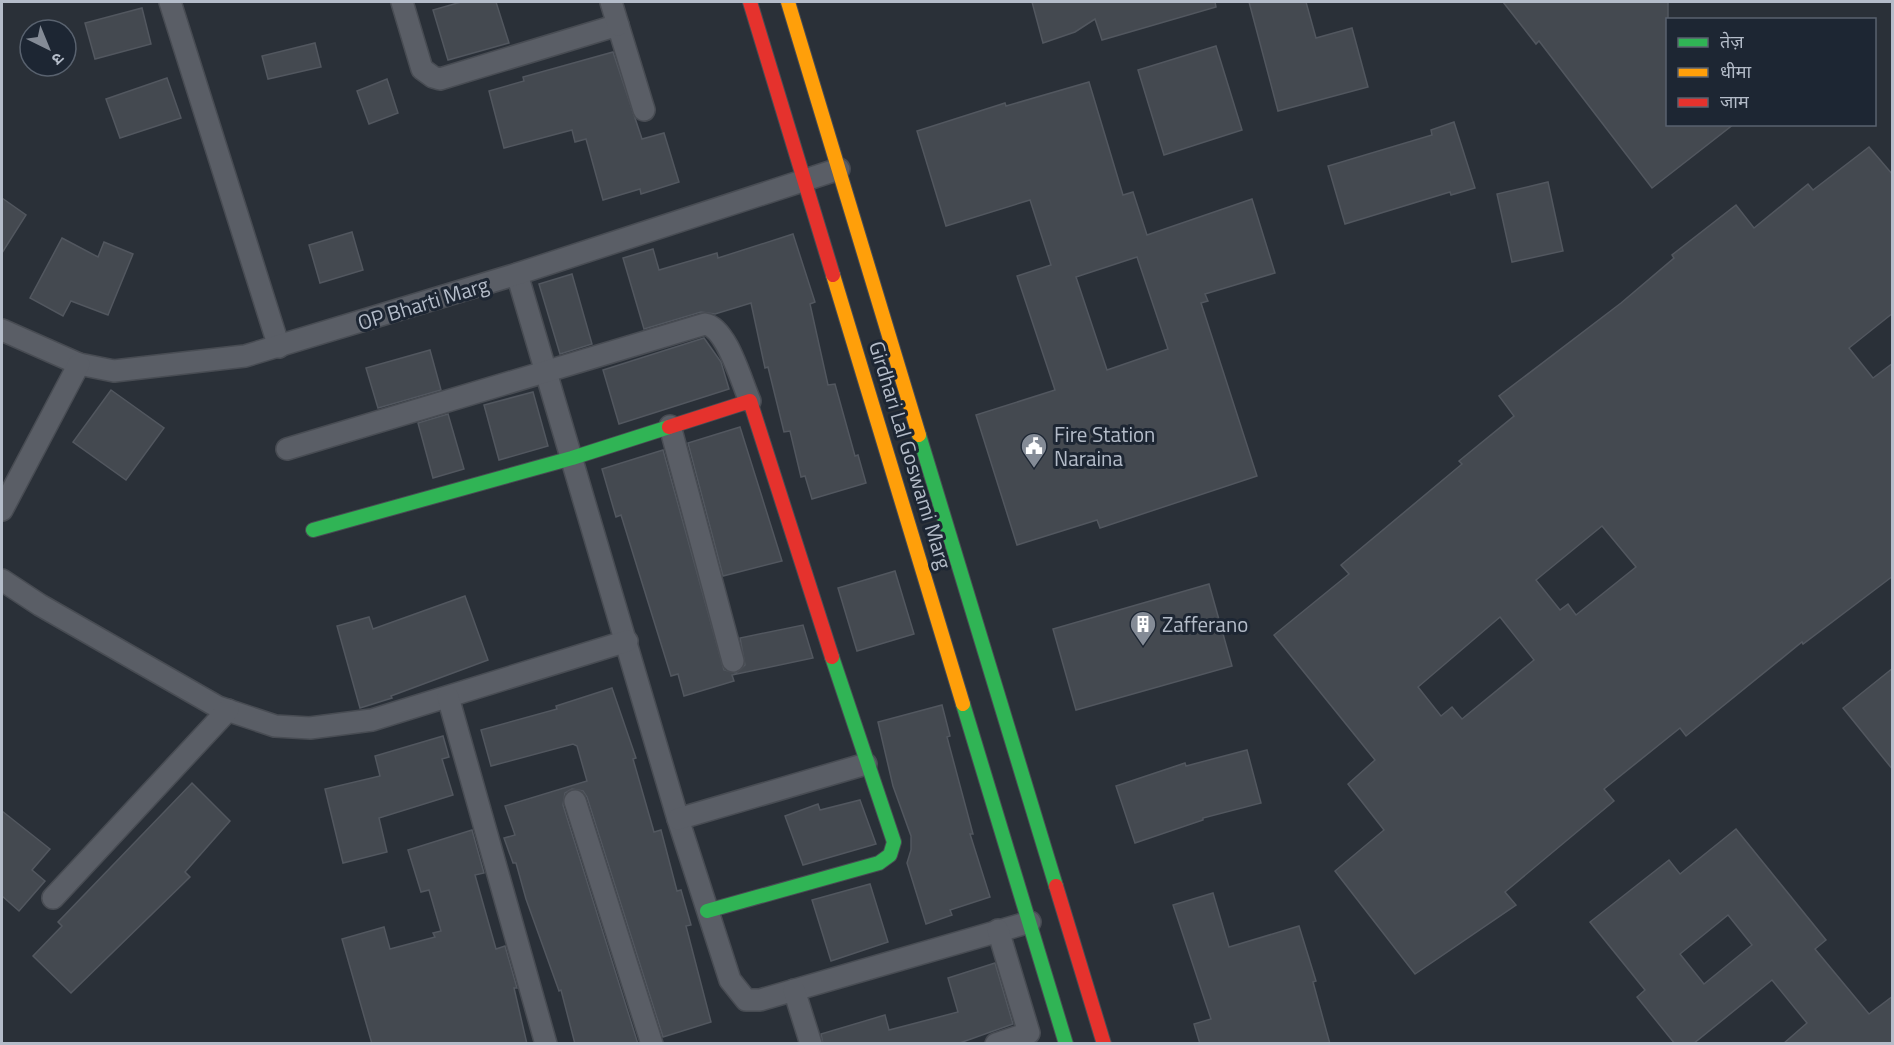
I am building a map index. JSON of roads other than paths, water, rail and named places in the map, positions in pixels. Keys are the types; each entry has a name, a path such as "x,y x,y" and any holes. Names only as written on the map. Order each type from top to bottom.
{"main road":[{"name":"Girdhari Lal Goswami Marg","path":"750,2 1066,1044"},
{"name":"Girdhari Lal Goswami Marg","path":"788,2 1104,1044"},
{"path":"313,530 572,458 750,401 866,764 894,842 894,850 889,857 879,863 707,911"}],"street":[{"path":"170,2 279,347"},
{"path":"402,2 422,69 440,79 618,25"},
{"path":"611,2 644,110"},
{"name":"OP Bharti Marg","path":"2,330 79,364 114,372 245,356 517,274 839,169"},
{"path":"517,274 678,819 730,980 738,993 746,1000 760,1000 1030,922"},
{"path":"287,449 705,324 712,325 723,338 750,401"},
{"path":"2,510 79,364"},
{"path":"670,426 733,661"},
{"path":"2,580 69,622 228,710 275,726 310,728 372,720 627,641"},
{"path":"448,697 546,1044"},
{"path":"53,898 228,710"},
{"path":"678,819 866,764"},
{"path":"575,801 652,1044"},
{"path":"996,1044 1031,1038 998,930"},
{"path":"794,990 811,1044"}],"place":[{"name":"Fire Station Naraina","path":"1034,469"},
{"name":"Zafferano","path":"1143,647"}]}
